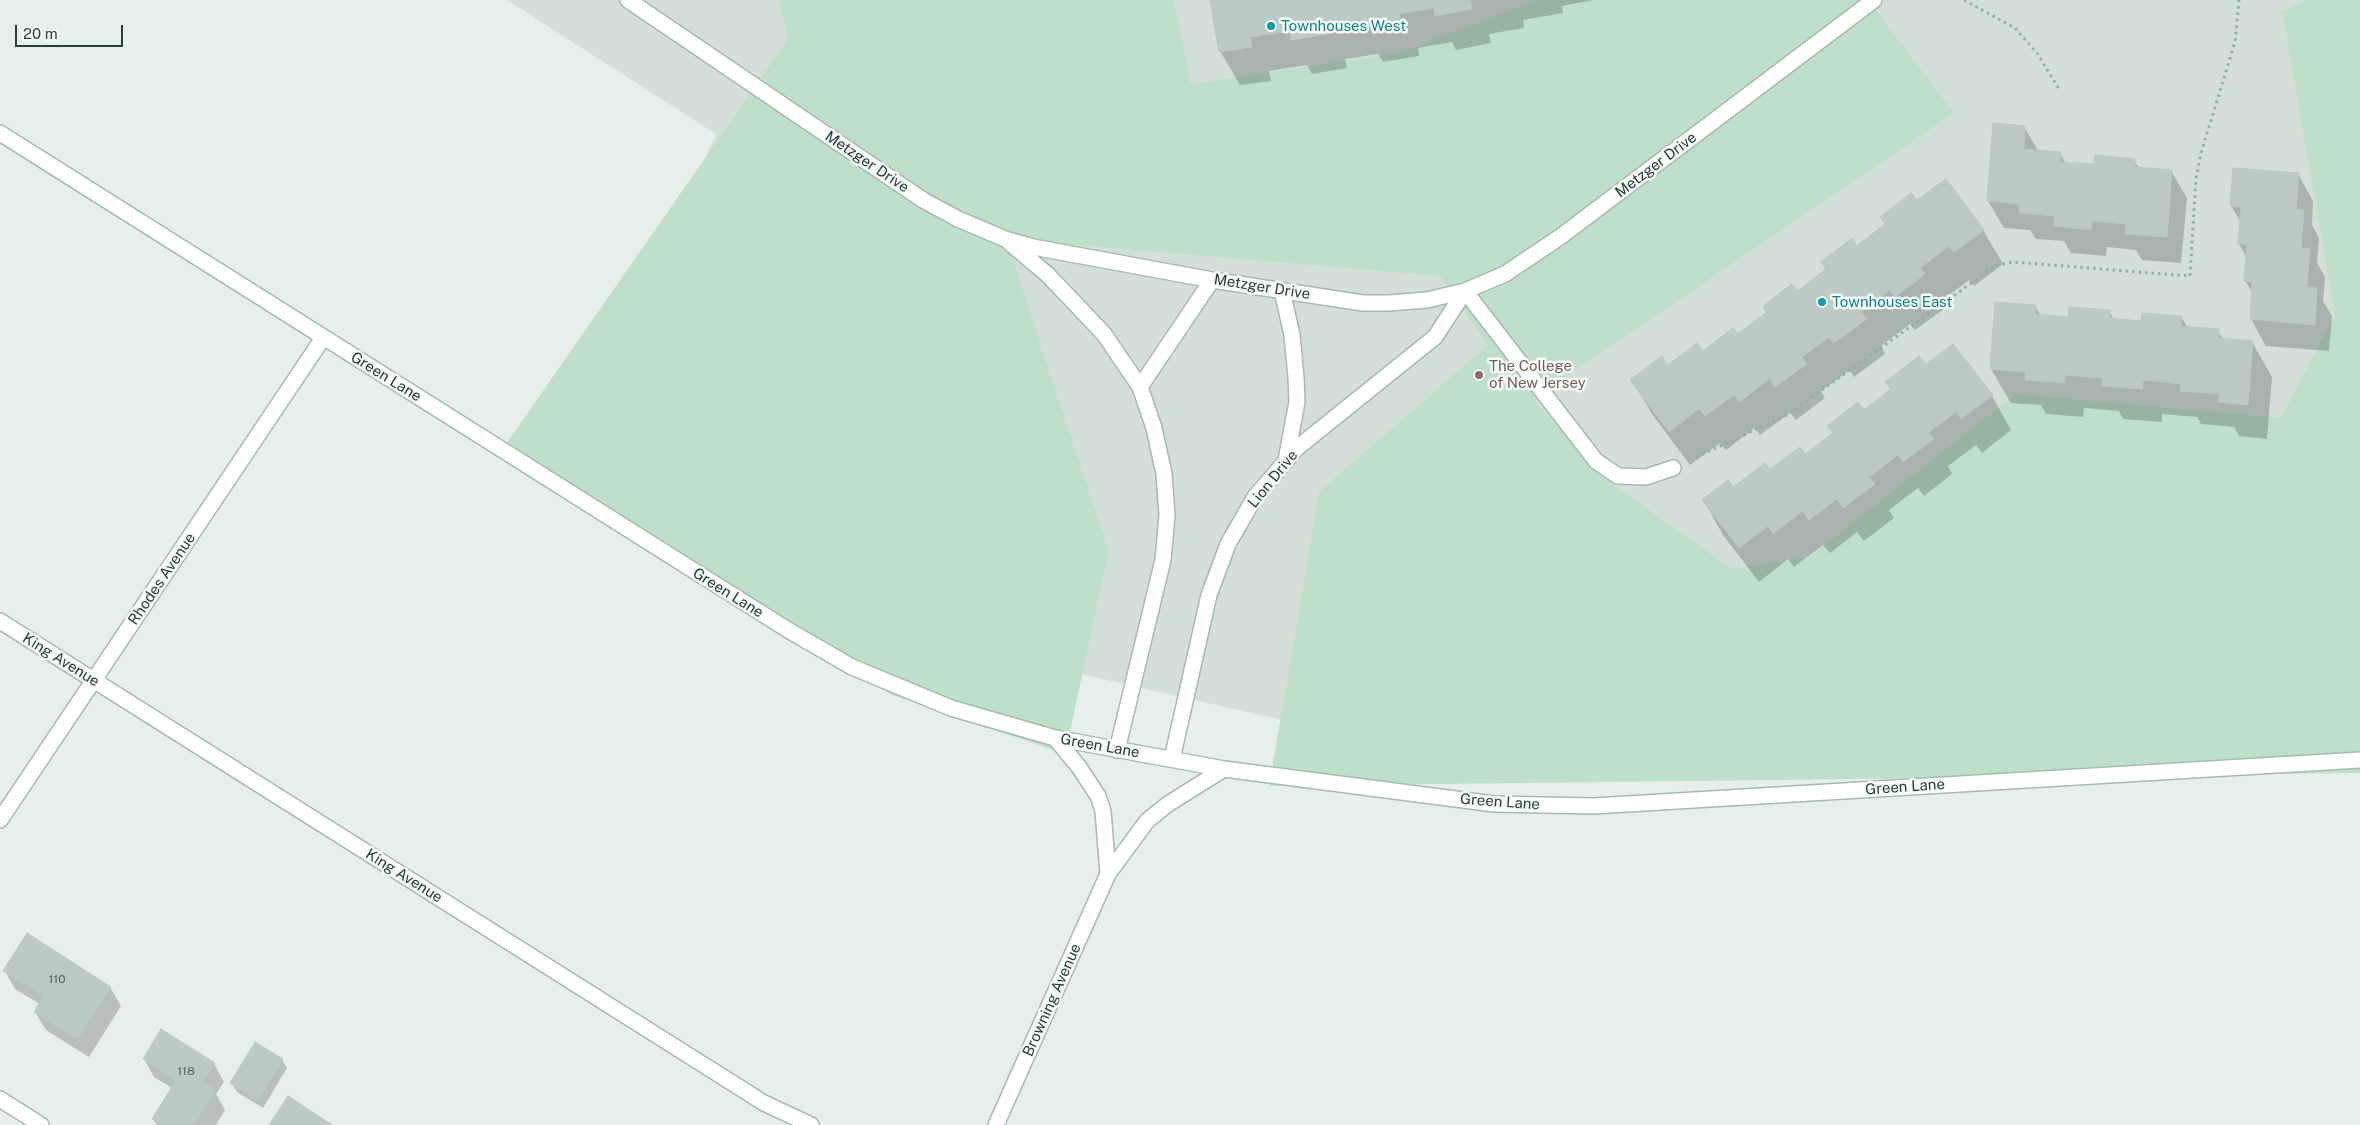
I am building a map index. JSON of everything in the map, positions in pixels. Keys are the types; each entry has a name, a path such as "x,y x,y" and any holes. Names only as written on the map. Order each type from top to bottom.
{"street":[{"name":"Metzger Drive","path":"628,0 923,200 958,220 1005,239 1033,247 1212,280 1362,303 1427,300 1465,291 1505,274 1560,238 1874,0"},
{"name":"Green Lane","path":"0,133 788,630 852,667 951,708 1055,738 1224,769 1494,804 1594,806 2360,760"},
{"path":"1005,239 1048,275 1104,334 1140,388 1154,428 1164,474 1167,515 1163,560 1117,750"},
{"path":"1140,388 1212,280"},
{"path":"1282,290 1292,335 1296,377 1296,402 1286,460"},
{"path":"1465,291 1596,461 1618,476 1646,477 1673,468"},
{"name":"Lion Drive","path":"1172,759 1209,595 1228,544 1254,497 1297,448 1435,337 1465,291"},
{"name":"Rhodes Avenue","path":"0,820 323,338"},
{"name":"King Avenue","path":"0,621 764,1103 811,1125"},
{"path":"1055,738 1079,767 1098,796 1103,811 1108,874"},
{"name":"Browning Avenue","path":"996,1125 1108,874 1148,821 1168,804 1224,769"},
{"path":"0,1099 41,1125"}],"path":[{"path":"1964,0 2015,28 2037,54 2058,89"},
{"path":"1673,468 1786,415 1995,266 2012,262 2190,276 2196,178 2201,153 2235,42 2239,0"}],"shaded area":[{"name":"The College of New Jersey","path":"507,0 2360,0 2360,320 2296,670 1365,739 989,653 584,431 716,134"}],"green space":[{"name":"The College of New Jersey","path":"779,0 1174,0 1191,84 1399,53 1537,0 1868,0 1954,113 1533,399 1608,481 1732,569 1810,557 2016,394 2281,418 2335,315 2282,12 2307,0 2360,0 2360,773 1269,786 1319,492 1488,345 1440,276 1006,239 1109,551 1065,754 892,695 497,457 788,39"}],"building":[{"name":"Townhouses West","path":"1210,0 1470,0 1472,9 1435,16 1434,8 1399,14 1401,22 1362,28 1361,19 1327,25 1328,34 1291,40 1290,31 1250,37 1252,47 1219,52"},
{"path":"1993,123 2025,126 2024,149 2061,152 2060,162 2094,164 2095,155 2135,159 2135,167 2172,170 2167,237 2125,234 2126,224 2092,221 2091,230 2054,226 2055,216 2019,213 2019,204 1987,201"},
{"path":"2233,168 2299,173 2296,209 2304,210 2301,248 2310,249 2307,287 2317,288 2315,325 2250,319 2252,282 2244,281 2247,244 2238,244 2241,207 2230,206"},
{"name":"Townhouses East","path":"1946,179 1984,230 1954,252 1949,246 1920,268 1925,274 1895,297 1890,290 1861,312 1867,319 1834,343 1829,337 1802,357 1807,364 1775,387 1769,379 1739,402 1734,395 1705,416 1699,409 1669,432 1630,380 1662,356 1668,365 1697,343 1703,351 1733,328 1738,334 1767,312 1763,306 1792,284 1798,291 1826,269 1821,262 1852,238 1857,246 1885,224 1880,217 1911,193 1917,200"},
{"name":"Townhouses East","path":"1995,302 2036,305 2035,314 2068,317 2069,307 2110,310 2109,318 2141,321 2142,313 2182,316 2181,326 2219,329 2218,338 2253,341 2248,405 2218,402 2219,394 2180,391 2181,384 2143,380 2143,389 2102,386 2103,378 2065,375 2064,383 2025,380 2026,372 1990,369"},
{"name":"Townhouses East","path":"1953,344 1993,395 1961,419 1956,412 1928,433 1934,439 1903,462 1898,455 1869,477 1875,484 1843,508 1837,499 1809,520 1803,511 1773,534 1768,526 1739,548 1702,500 1728,480 1733,487 1765,463 1770,469 1800,447 1805,454 1833,433 1827,426 1858,402 1864,410 1891,389 1885,382 1919,356 1926,364"},
{"path":"27,933 111,987 78,1039 34,1012 44,996 3,971"},
{"path":"161,1029 215,1063 202,1082 216,1090 194,1125 162,1125 152,1119 176,1080 143,1059"},
{"path":"255,1042 283,1059 258,1100 230,1083"},
{"path":"288,1096 332,1125 269,1125"}],"place":[{"name":"Townhouses West","path":"1271,26"},
{"name":"Townhouses East","path":"1822,302"},
{"name":"The College of New Jersey","path":"1479,375"}]}
